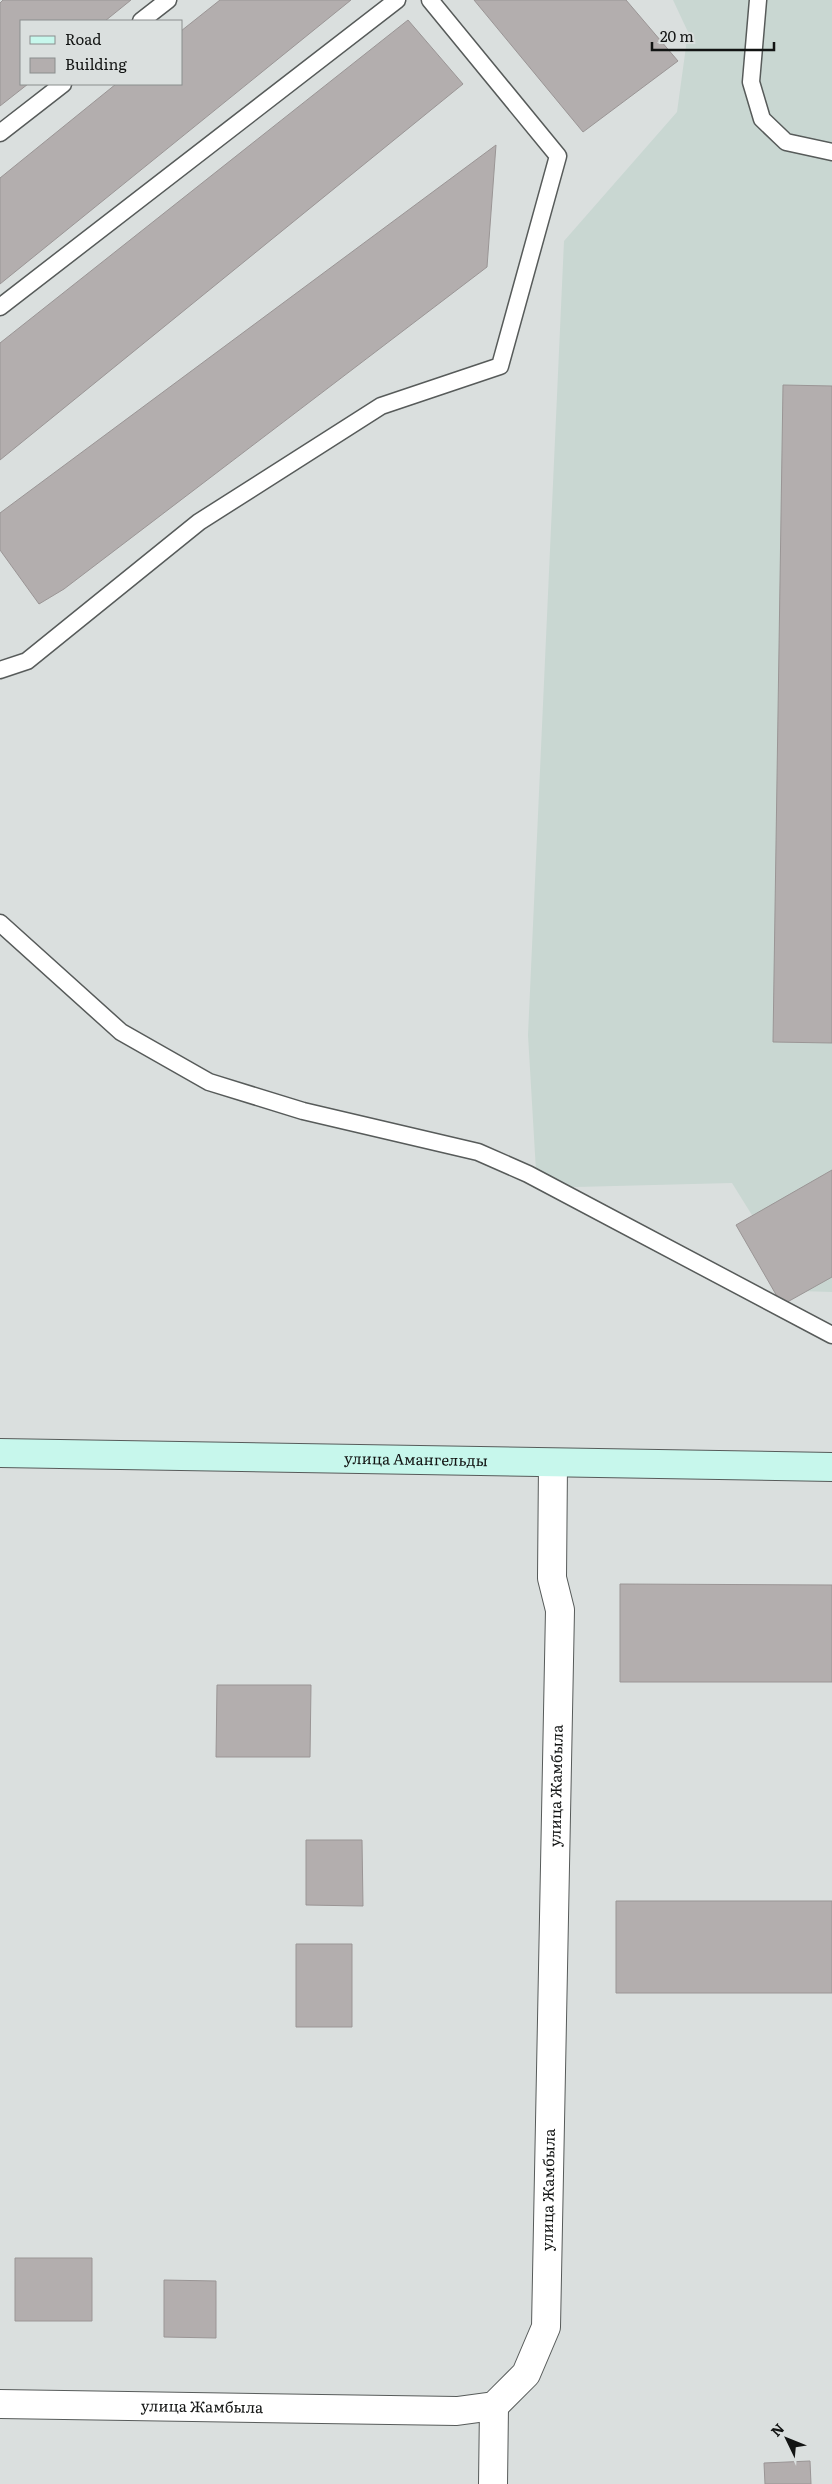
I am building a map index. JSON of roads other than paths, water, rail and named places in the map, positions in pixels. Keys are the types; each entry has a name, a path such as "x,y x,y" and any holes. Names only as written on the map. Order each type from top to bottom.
{"street":[{"name":"улица Амангельды","path":"0,1454 832,1467"},
{"name":"улица Жамбыла","path":"0,2404 457,2410 494,2406 526,2374 546,2327 560,1610 552,1578 553,1464"},
{"path":"493,2484 494,2406"}],"lane":[{"path":"142,20 168,0"},
{"path":"0,307 397,0"},
{"path":"0,670 27,661 199,522 381,406 500,366 558,156 430,0"},
{"path":"758,0 751,82 762,119 786,142 832,152"},
{"path":"0,133 61,85"},
{"path":"0,923 121,1032 209,1082 303,1111 478,1152 528,1174 832,1335"}]}
